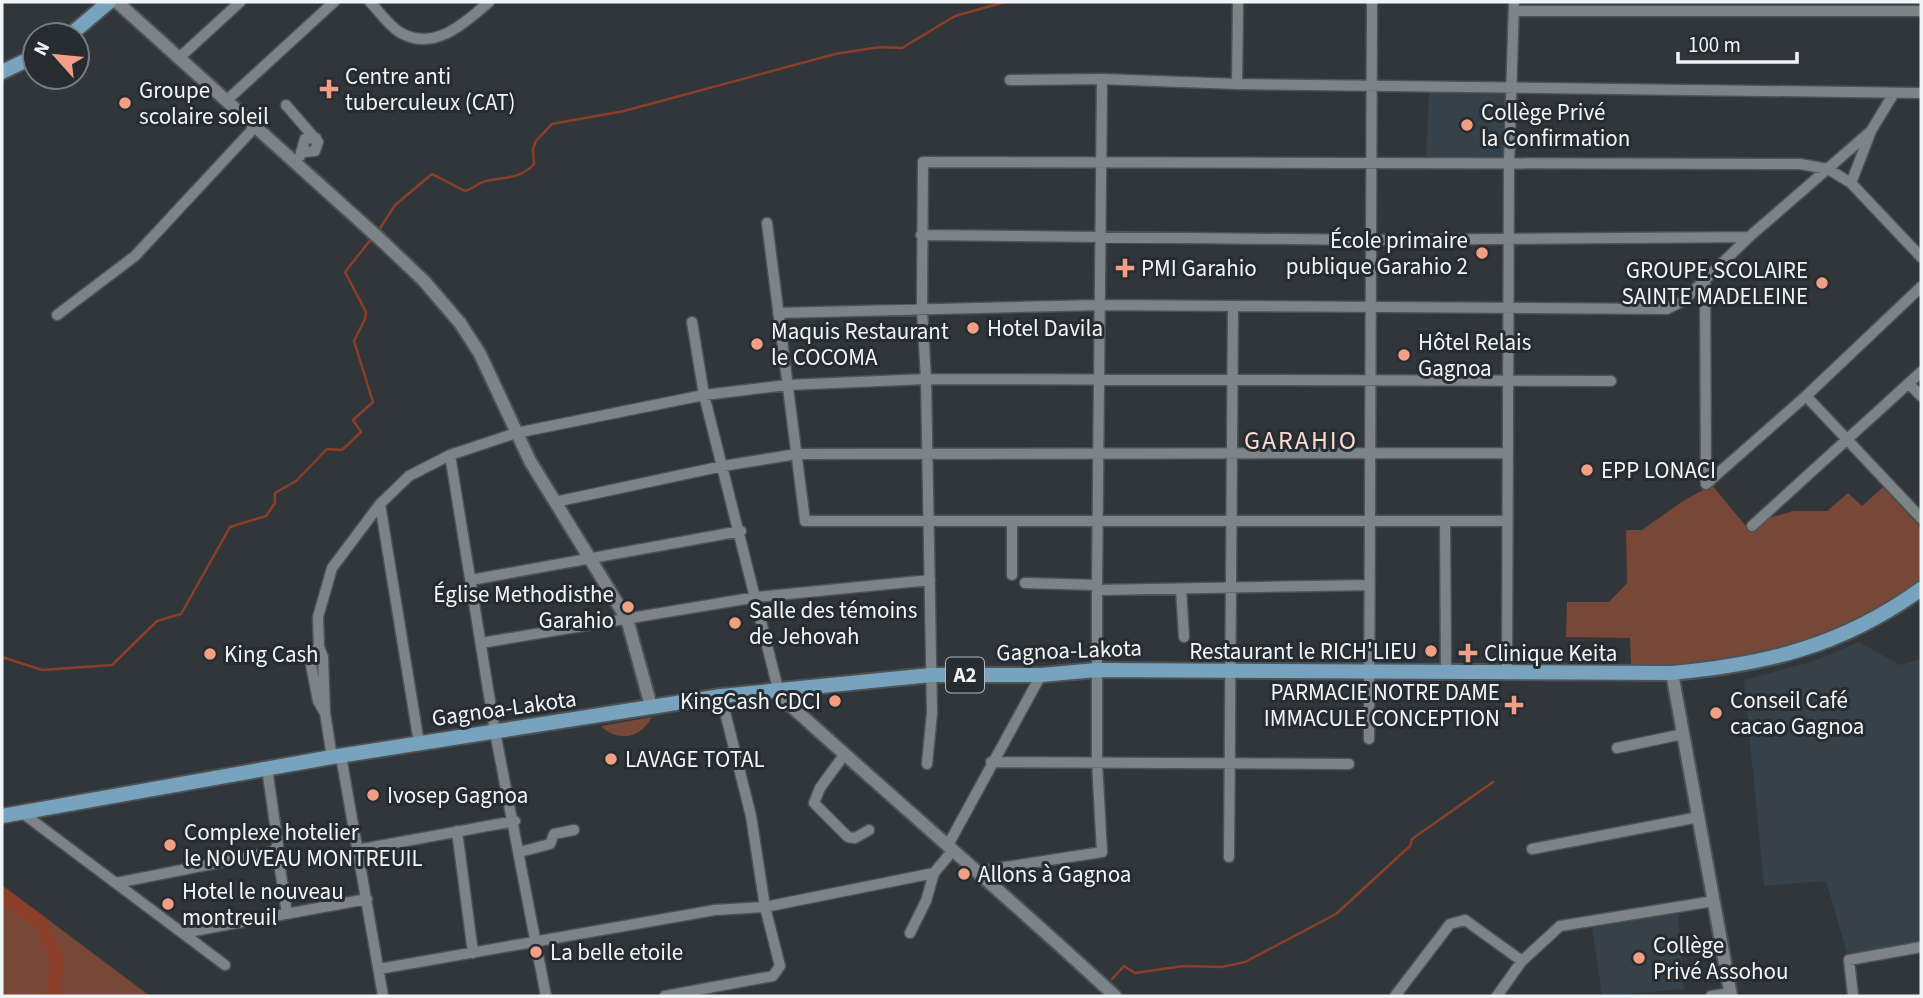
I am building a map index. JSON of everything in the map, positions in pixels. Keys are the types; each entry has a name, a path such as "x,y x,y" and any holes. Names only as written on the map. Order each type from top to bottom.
{"main road":[{"path":"87,21 109,2"},
{"path":"2,72 21,63"},
{"name":"Gagnoa-Lakota","path":"2,816 267,768 651,706 778,689 931,675 1041,676 1097,670 1672,673 1768,661 1803,650 1871,621 1921,589"}],"street":[{"path":"117,2 254,128 298,158 441,298 480,354 516,433 626,619 651,706"},
{"path":"179,58 240,2"},
{"path":"226,101 334,2"},
{"path":"370,2 401,33 427,39 452,32 489,2"},
{"path":"1237,84 1238,2"},
{"path":"1369,739 1372,2"},
{"path":"1507,673 1508,239 1510,86 1515,6 1921,11"},
{"path":"979,871 1102,852 1097,762 1097,520 1102,79"},
{"path":"1010,80 1102,79 1237,84 1921,93"},
{"path":"1851,183 1871,131 1894,93"},
{"path":"286,105 316,138 305,139 298,158"},
{"path":"57,315 135,256 254,128"},
{"path":"778,313 1099,305 1667,309 1683,301 1749,237 1871,131"},
{"path":"927,764 931,675 928,452 922,309 923,162 1800,164 1828,169 1851,183 1921,257"},
{"path":"767,223 805,521 1506,521"},
{"path":"921,235 1373,240 1749,237"},
{"path":"1706,280 1706,484 1806,396 1921,287"},
{"path":"1229,857 1233,306"},
{"path":"692,322 704,395 741,531 780,696 979,871 1115,996"},
{"path":"1752,526 1849,441 1921,372"},
{"path":"383,996 358,850 325,713 327,698 323,657 318,647 318,617 332,568 380,504 409,477 450,455 516,433 704,395 787,385 926,379 1611,381"},
{"path":"1909,384 1921,396"},
{"path":"1806,396 1921,519"},
{"path":"555,502 723,466 797,454 1507,453"},
{"path":"450,455 495,732 515,821 546,996"},
{"path":"380,504 419,743"},
{"path":"1012,521 1012,575"},
{"path":"1445,521 1446,672"},
{"path":"471,580 741,531"},
{"path":"481,643 757,597 930,580"},
{"path":"1024,583 1181,589 1368,585"},
{"path":"1181,589 1184,637"},
{"path":"1672,673 1731,995 1711,996"},
{"path":"910,933 926,901 934,873 951,847 991,762 1041,676"},
{"path":"666,996 773,976 780,966 765,907 751,816 721,696"},
{"path":"1617,748 1683,734"},
{"path":"845,755 820,788 814,803 848,837 855,838 869,830"},
{"path":"991,762 1349,764"},
{"path":"267,768 287,914"},
{"path":"21,812 225,965"},
{"path":"1532,849 1699,817"},
{"path":"358,850 515,821"},
{"path":"520,852 542,848 551,843 554,834 574,830"},
{"path":"457,831 473,953"},
{"path":"116,883 277,849"},
{"path":"379,969 715,910 765,907 934,873"},
{"path":"183,933 367,899"},
{"path":"1497,996 1522,961 1560,926 1714,901"},
{"path":"1395,996 1450,924 1456,921 1465,920 1522,961"},
{"path":"1853,996 1849,960 1921,947"}],"shaded area":[{"name":"Collège Privé la Confirmation","path":"1507,92 1506,159 1426,158 1429,93"},
{"path":"1712,485 1745,525 1793,511 1827,511 1848,493 1862,506 1883,487 1921,528 1921,579 1855,620 1784,647 1747,656 1709,662 1631,664 1630,638 1566,637 1567,602 1609,602 1627,583 1626,530 1642,530 1683,501"},
{"path":"1859,642 1900,665 1921,659 1921,941 1848,956 1826,881 1764,886 1744,680 1811,662"},
{"path":"652,717 642,730 629,736 615,735 601,726"},
{"path":"2,885 150,996 2,996"},
{"name":"Collège Privé Assohou","path":"1678,912 1684,989 1602,996 1592,927"}],"waterway":[{"path":"379,230 395,205 432,174 465,191 486,181 512,177 529,169 534,164 533,149 536,141 552,124 624,111 835,54 880,47 902,48 955,16 1005,2"},
{"path":"2,657 42,670 112,665 157,621 181,614 230,527 266,516 275,503 275,493 296,481 327,449 342,450 361,432 353,420 373,402 354,341 366,312 345,272 372,238"},
{"path":"1112,979 1124,966 1135,973 1183,966 1222,967 1245,962 1336,914 1410,846 1412,839 1493,782"},
{"path":"2,895 40,922 57,960 53,996"}],"place":[{"name":"Centre anti tuberculeux (CAT)","path":"329,89"},
{"name":"Groupe scolaire soleil","path":"125,103"},
{"name":"Collège Privé la Confirmation","path":"1467,125"},
{"name":"École primaire publique Garahio 2","path":"1482,253"},
{"name":"PMI Garahio","path":"1125,268"},
{"name":"GROUPE SCOLAIRE SAINTE MADELEINE","path":"1822,283"},
{"name":"Hotel Davila","path":"973,328"},
{"name":"Maquis Restaurant le COCOMA","path":"757,344"},
{"name":"Hôtel Relais Gagnoa","path":"1404,355"},
{"name":"EPP LONACI","path":"1587,470"},
{"name":"Église Methodisthe Garahio","path":"628,607"},
{"name":"Salle des témoins de Jehovah","path":"735,623"},
{"name":"Restaurant le RICH'LIEU","path":"1431,651"},
{"name":"Clinique Keita","path":"1468,653"},
{"name":"King Cash","path":"210,654"},
{"name":"KingCash CDCI","path":"835,701"},
{"name":"PARMACIE NOTRE DAME IMMACULE CONCEPTION","path":"1514,705"},
{"name":"Conseil Café cacao Gagnoa","path":"1716,713"},
{"name":"LAVAGE TOTAL","path":"611,759"},
{"name":"Ivosep Gagnoa","path":"373,795"},
{"name":"Complexe hotelier le NOUVEAU MONTREUIL","path":"170,845"},
{"name":"Allons à Gagnoa","path":"964,874"},
{"name":"Hotel le nouveau montreuil","path":"168,904"},
{"name":"La belle etoile","path":"536,952"},
{"name":"Collège Privé Assohou","path":"1639,958"}],"district":[{"name":"GARAHIO","path":"1301,440"}]}
